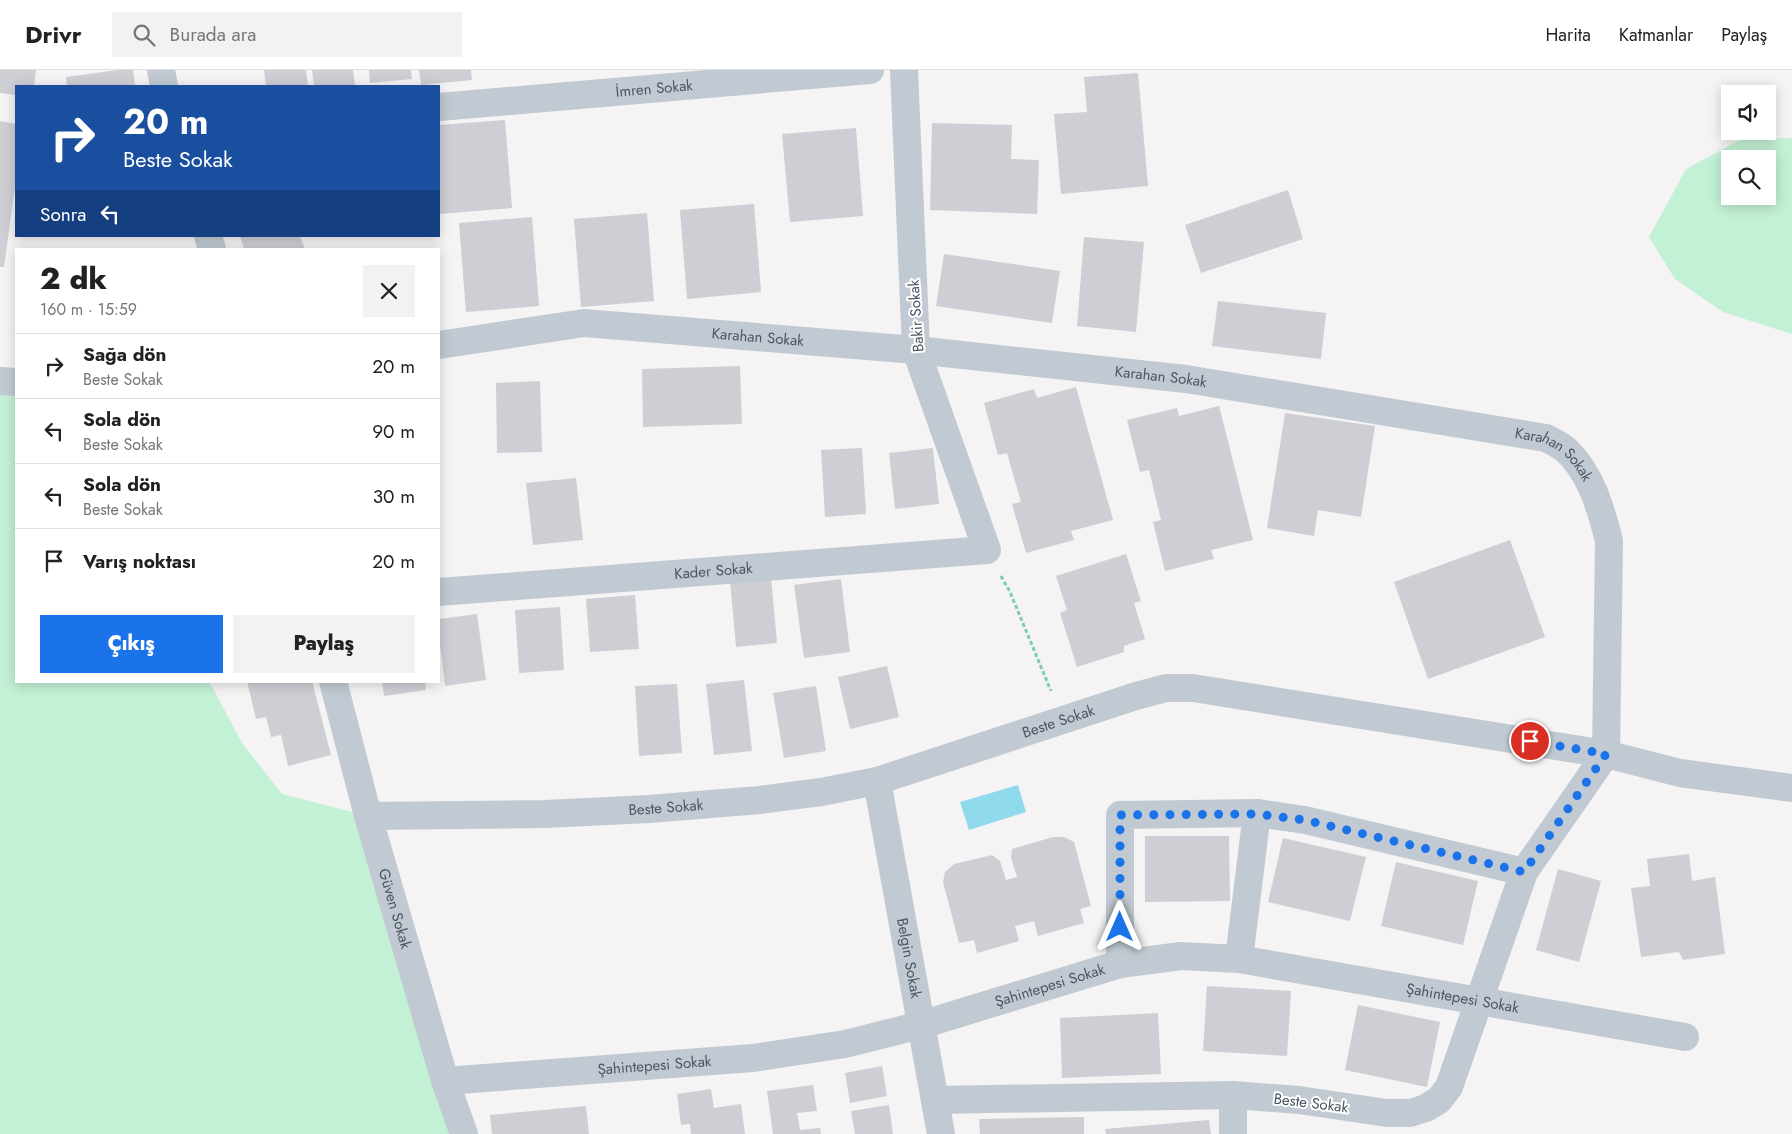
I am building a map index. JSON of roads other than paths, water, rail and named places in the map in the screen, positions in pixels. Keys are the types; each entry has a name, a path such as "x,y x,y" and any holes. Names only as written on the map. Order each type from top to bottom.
{"street":[{"path":"161,70 164,85"},
{"name":"İmren Sokak","path":"440,107 870,70"},
{"name":"Bakir Sokak","path":"904,70 916,350 987,550"},
{"name":"Karahan Sokak","path":"440,345 584,323 916,350 1186,379 1546,438 1565,450 1580,466 1604,519 1608,541 1606,754"},
{"path":"0,381 15,382"},
{"name":"Kader Sokak","path":"440,592 987,550"},
{"name":"Güven Sokak","path":"334,683 368,816 445,1080 464,1134"},
{"name":"Beste Sokak","path":"368,816 545,814 649,809 760,800 821,792 877,781 1136,696 1166,688 1193,688 1606,754 1524,872 1449,1087 1439,1100 1426,1108 1410,1113 1387,1113 1299,1100 1233,1095 935,1100"},
{"path":"1606,754 1680,773 1792,788"},
{"name":"Belgin Sokak","path":"877,781 941,1134"},
{"path":"1120,964 1120,815 1256,814 1305,820 1524,872"},
{"path":"1239,959 1256,814"},
{"name":"Şahintepesi Sokak","path":"445,1080 753,1058 845,1044 921,1025 1120,964 1181,956 1239,959 1685,1037"},
{"path":"1233,1095 1233,1134"}],"water":[{"path":"1018,785 1026,812 969,830 960,802"}]}
